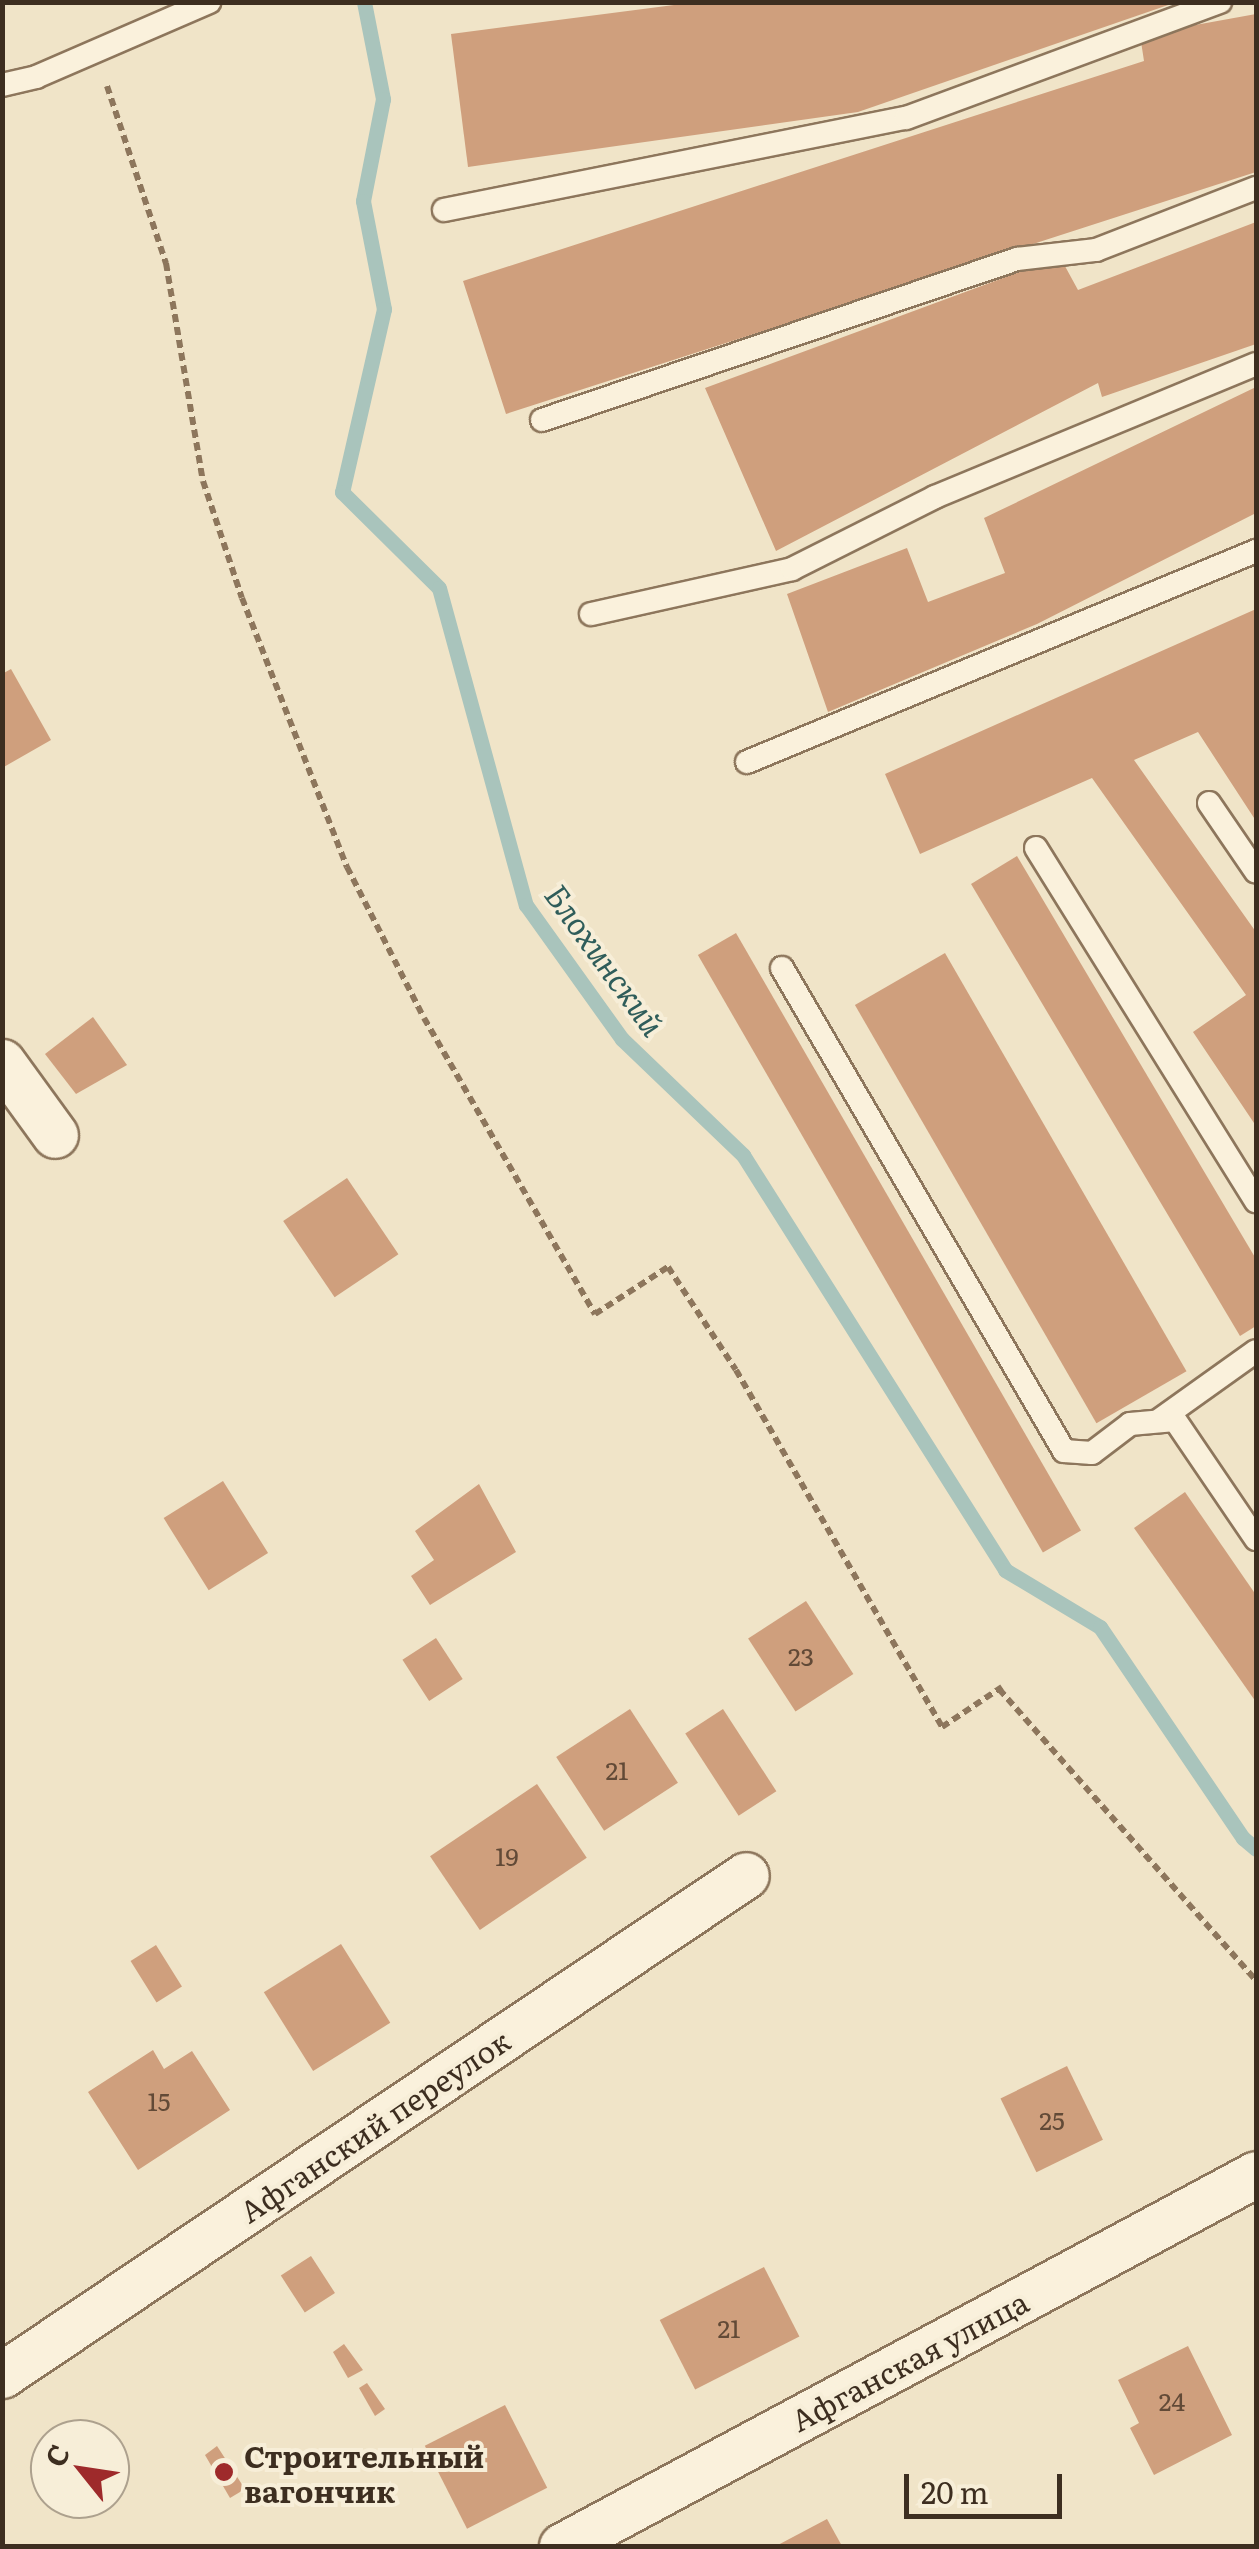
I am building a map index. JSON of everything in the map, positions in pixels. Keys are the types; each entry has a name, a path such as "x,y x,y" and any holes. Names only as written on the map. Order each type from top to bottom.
{"street":[{"path":"2,1062 55,1135"},
{"name":"Афганский переулок","path":"2,2375 746,1875"},
{"name":"Афганская улица","path":"562,2546 1256,2174"}],"lane":[{"path":"2,85 98,50 209,2"},
{"path":"444,210 906,118 1220,2"},
{"path":"542,420 1016,259 1096,250 1256,188"},
{"path":"591,614 792,569 935,497 1256,364"},
{"path":"747,762 1256,551"},
{"path":"1209,803 1256,872"},
{"path":"1036,848 1256,1201"},
{"path":"782,968 1064,1451 1092,1453 1130,1424 1175,1420 1256,1539"},
{"path":"1157,1422 1256,1350"}],"path":[{"path":"98,50 166,263 202,481 236,582 347,868 424,1018 595,1314 668,1267 736,1370 942,1726 1002,1687"},
{"path":"939,1729 1002,1687"},
{"path":"1002,1687 1256,1981"}],"building":[{"path":"697,2 1174,3 858,112 468,167 451,34"},
{"path":"1256,14 1256,172 506,414 463,281 1144,61 1140,35"},
{"path":"1256,222 1256,344 1102,397 1098,383 776,551 705,388 1060,257 1078,290"},
{"path":"1256,387 1256,513 1037,624 828,712 787,594 907,548 928,602 1005,573 984,518"},
{"path":"1256,609 1256,821 1198,732 1134,760 1256,932 1256,1126 1193,1032 1246,995 1092,778 920,854 885,774"},
{"path":"11,669 51,740 2,768 2,674"},
{"path":"1017,856 1256,1259 1256,1326 1240,1336 971,884"},
{"path":"736,933 1081,1531 1043,1553 698,955"},
{"path":"945,953 1186,1371 1096,1423 855,1005"},
{"path":"93,1017 127,1065 76,1094 45,1054"},
{"path":"347,1178 398,1254 335,1297 283,1221"},
{"path":"223,1481 268,1553 209,1590 164,1518"},
{"path":"479,1484 516,1552 430,1605 411,1576 434,1560 415,1531"},
{"path":"1185,1492 1256,1595 1256,1702 1134,1528"},
{"path":"806,1601 853,1674 796,1712 748,1639"},
{"path":"436,1638 463,1679 429,1701 402,1660"},
{"path":"630,1709 678,1783 604,1831 556,1757"},
{"path":"723,1709 776,1791 739,1816 685,1734"},
{"path":"537,1784 587,1858 480,1930 430,1856"},
{"path":"341,1944 390,2023 313,2071 264,1992"},
{"path":"156,1945 182,1987 157,2002 131,1961"},
{"path":"153,2050 164,2069 192,2051 230,2110 138,2170 88,2092"},
{"path":"1067,2066 1103,2140 1036,2172 1000,2098"},
{"path":"311,2256 335,2293 305,2313 281,2276"},
{"path":"764,2267 799,2336 695,2390 660,2320"},
{"path":"344,2344 363,2370 348,2378 333,2352"},
{"path":"1188,2346 1232,2435 1154,2475 1130,2428 1139,2423 1118,2380"},
{"path":"367,2383 385,2409 375,2416 359,2388"},
{"path":"505,2405 547,2488 467,2529 425,2446"},
{"name":"Строительный вагончик","path":"217,2446 245,2489 230,2498 205,2455"},
{"path":"827,2519 842,2546 776,2546"}],"waterway":[{"name":"Блохинский","path":"364,2 383,99 363,201 384,309 342,492 439,588 526,905 622,1039 743,1155 1005,1570 1100,1627 1243,1838 1256,1849"}],"place":[{"name":"Строительный вагончик","path":"224,2472"}]}
